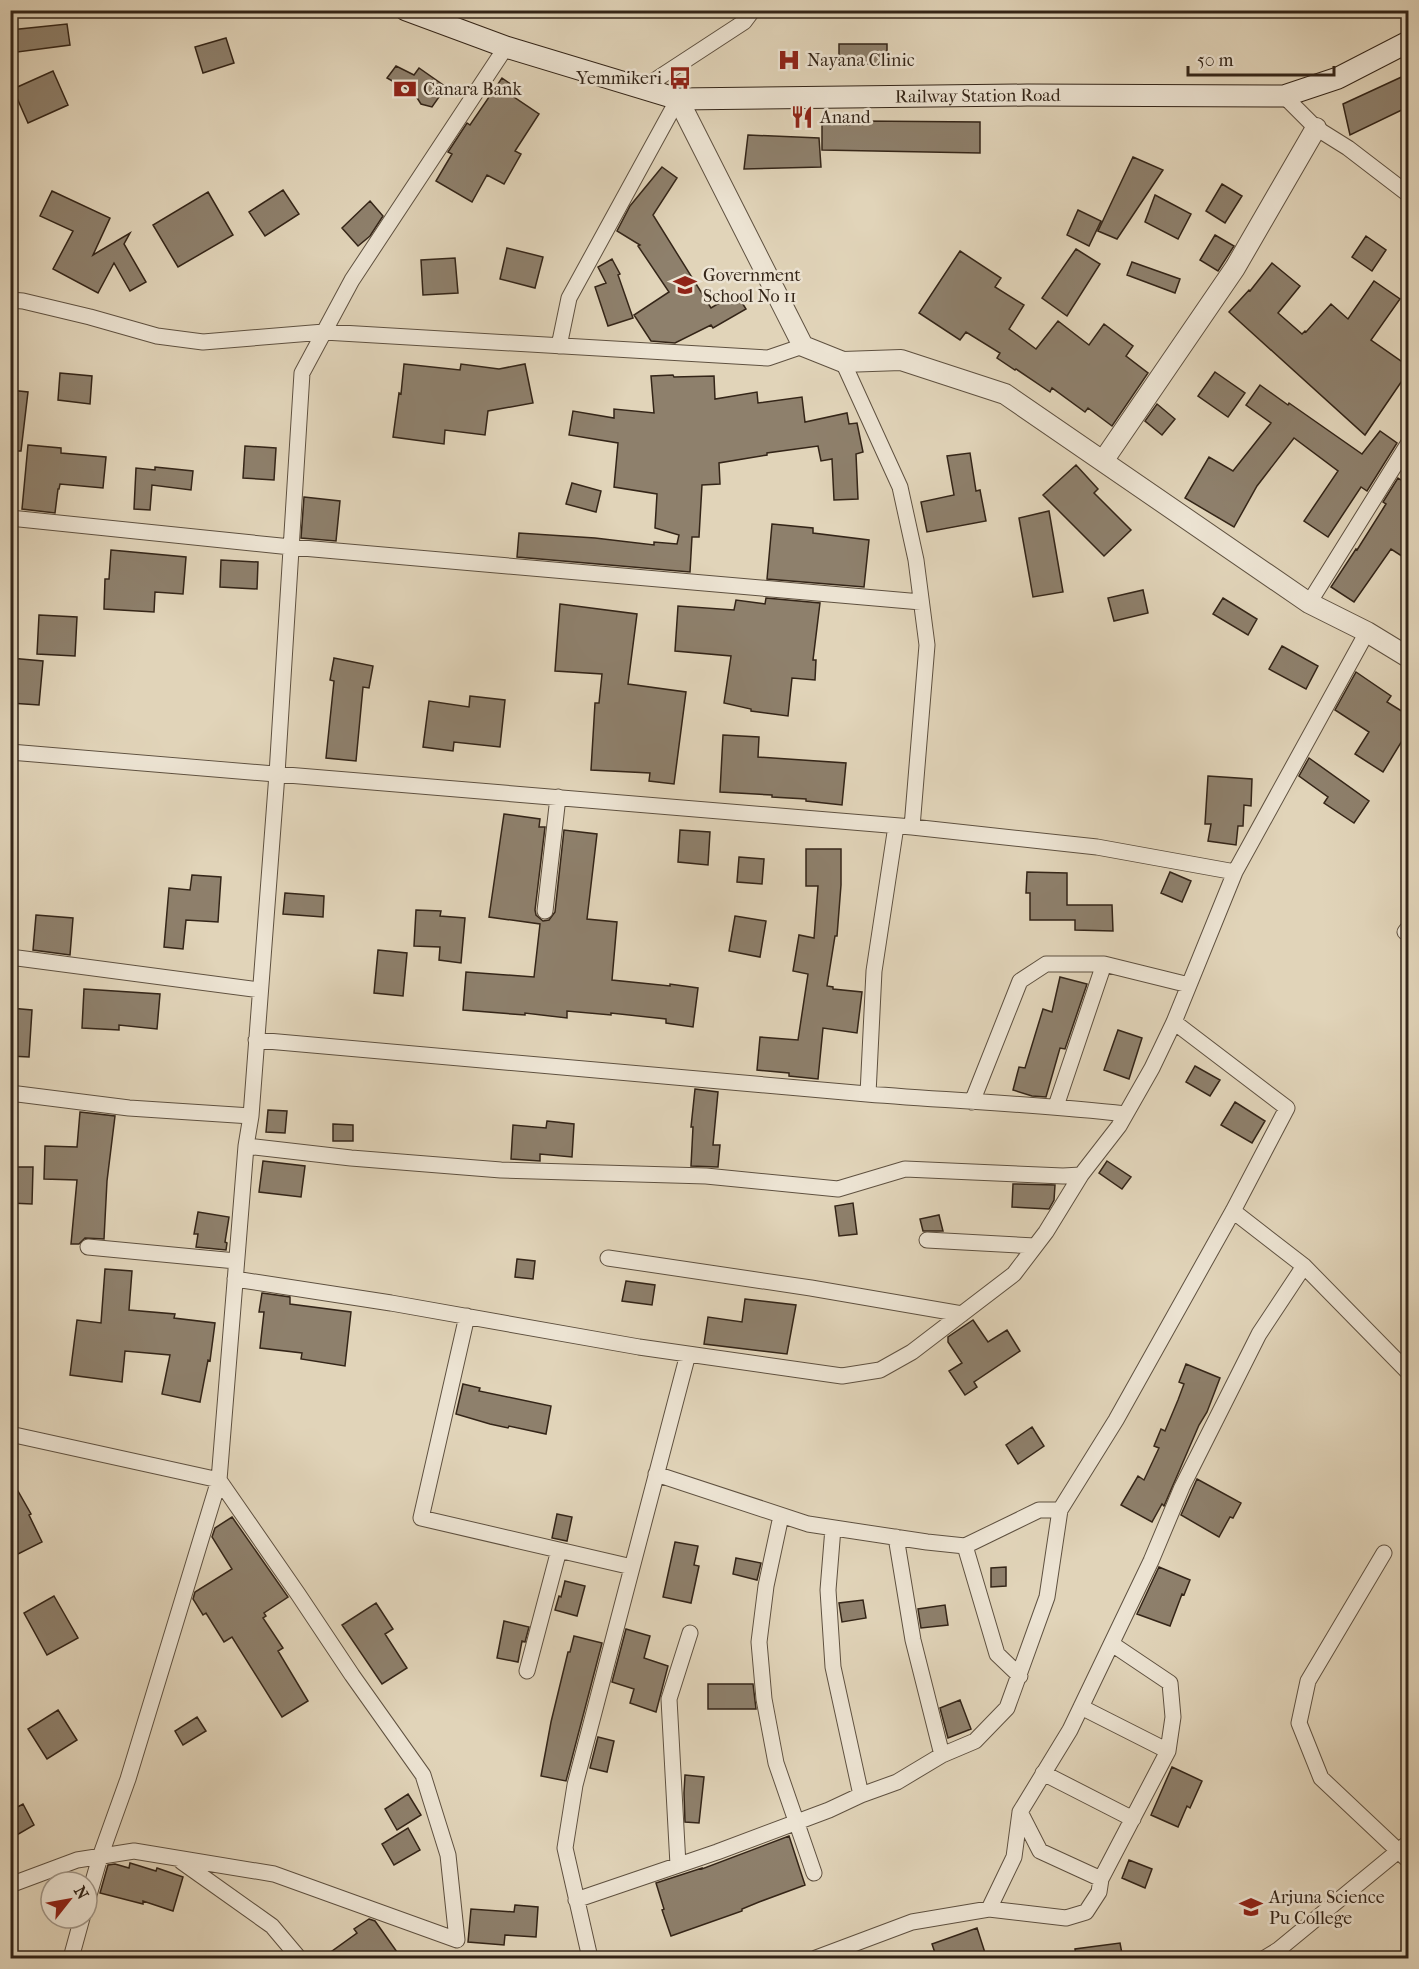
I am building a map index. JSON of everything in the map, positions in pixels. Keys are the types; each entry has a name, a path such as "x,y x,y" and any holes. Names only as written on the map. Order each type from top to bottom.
{"main road":[{"name":"Railway Station Road","path":"406,10 506,47 678,99 1027,95 1284,96 1338,78 1408,42"}],"street":[{"path":"643,88 744,22 753,10"},
{"path":"96,1870 128,1779 219,1480 246,1146 251,1116 277,774 302,373 352,280 506,47"},
{"path":"1284,96 1316,128 1348,148 1408,194"},
{"path":"559,346 569,298 678,99"},
{"path":"678,99 803,346"},
{"path":"1103,461 1235,268 1316,128"},
{"path":"10,300 90,317 157,336 203,342 324,332 768,358 803,346 843,362 901,360 1005,394 1309,603 1367,632 1408,657"},
{"path":"843,362 900,487 916,560 927,645 912,827"},
{"path":"1309,603 1408,444"},
{"path":"10,518 291,547 921,602"},
{"path":"235,1279 688,1354 842,1376 880,1370 912,1352 1014,1274 1081,1175 1119,1126 1152,1068 1174,1022 1234,872 1367,632"},
{"path":"10,752 912,827 1097,847 1234,872"},
{"path":"545,911 558,797"},
{"path":"868,1094 874,971 896,826"},
{"path":"10,957 260,990"},
{"path":"972,1102 1020,981 1046,964 1104,964 1189,985"},
{"path":"1056,1106 1104,964"},
{"path":"576,1900 797,1822 897,1782 942,1755 975,1741 1007,1708 1047,1598 1060,1509 1116,1420 1233,1211 1287,1108 1174,1022"},
{"path":"256,1040 868,1094 1056,1106 1125,1114"},
{"path":"10,1093 129,1108 251,1116"},
{"path":"246,1146 351,1158 501,1170 706,1176 838,1189 905,1169 1081,1175"},
{"path":"1233,1211 1304,1266 1408,1372"},
{"path":"927,1240 1035,1246"},
{"path":"88,1246 236,1260"},
{"path":"608,1258 962,1314"},
{"path":"989,1909 1014,1857 1020,1812 1070,1730 1151,1561 1182,1487 1259,1334 1304,1266"},
{"path":"467,1316 421,1518 632,1567"},
{"path":"590,1959 565,1848 575,1785 688,1354"},
{"path":"10,1434 219,1480 352,1676 423,1775 448,1856 457,1940 274,1874 134,1851 78,1860 10,1885"},
{"path":"656,1474 808,1524 965,1546 1039,1510 1060,1509"},
{"path":"781,1516 766,1586 759,1642 764,1699 776,1763 814,1873"},
{"path":"833,1528 828,1590 833,1667 861,1795"},
{"path":"896,1538 913,1640 942,1755"},
{"path":"965,1546 998,1654 1020,1676"},
{"path":"526,1671 559,1550"},
{"path":"1265,1959 1405,1851 1321,1778 1299,1723 1308,1681 1384,1553"},
{"path":"678,1865 669,1699 690,1633"},
{"path":"816,1959 912,1922 989,1909 1066,1917 1086,1911 1099,1892 1101,1879 1168,1751 1173,1717 1170,1683 1112,1644"},
{"path":"1081,1707 1168,1751"},
{"path":"1043,1773 1133,1819"},
{"path":"1020,1812 1040,1851 1101,1879"},
{"path":"177,1858 272,1926 299,1959"},
{"path":"71,1959 79,1930"}],"building":[{"path":"67,24 70,45 10,53 10,30"},
{"path":"226,38 234,63 203,73 195,47"},
{"path":"839,44 887,44 887,64 839,64"},
{"path":"396,66 414,75 419,68 446,87 432,107 421,104 414,93 387,78"},
{"path":"53,71 68,105 28,123 13,89"},
{"path":"1408,74 1408,107 1350,135 1343,104"},
{"path":"502,78 519,90 514,97 539,114 515,151 521,154 504,184 487,175 472,202 436,181 452,154 448,152 467,123 470,125"},
{"path":"860,121 980,122 980,153 822,150 822,125 859,125"},
{"path":"748,135 819,138 821,167 744,169"},
{"path":"1133,157 1163,170 1117,239 1098,231"},
{"path":"662,167 677,178 653,215 711,308 736,293 746,309 713,328 711,325 675,343 651,341 634,315 669,292 638,246 640,245 617,231 630,206"},
{"path":"1222,184 1242,196 1225,223 1206,211"},
{"path":"283,190 299,214 265,236 249,212"},
{"path":"52,191 110,218 93,255 130,233 124,244 146,282 130,291 114,263 98,293 53,269 73,231 40,216"},
{"path":"208,192 233,235 178,267 153,225"},
{"path":"1155,195 1191,214 1178,239 1145,222"},
{"path":"370,201 383,216 370,236 358,246 342,228"},
{"path":"1078,210 1101,221 1089,246 1067,235"},
{"path":"1215,235 1234,246 1218,271 1200,260"},
{"path":"1366,236 1386,250 1372,271 1352,257"},
{"path":"507,248 543,257 535,288 500,279"},
{"path":"1076,249 1100,264 1067,316 1042,298"},
{"path":"960,251 1001,278 995,287 1024,305 1009,329 1036,349 1058,321 1089,345 1104,324 1133,346 1126,356 1148,373 1112,426 1088,408 1085,412 1052,388 1050,392 1015,370 997,358 1000,353 966,332 960,340 919,313"},
{"path":"455,258 458,293 423,295 421,260"},
{"path":"612,259 620,274 618,275 633,318 608,326 595,287 606,283 598,267"},
{"path":"1132,262 1180,279 1175,293 1127,275"},
{"path":"1272,263 1300,286 1278,313 1302,334 1331,304 1348,319 1374,281 1400,299 1371,340 1408,366 1408,372 1365,435 1229,312 1250,291"},
{"path":"404,364 460,370 461,364 499,369 525,364 533,403 488,411 485,435 445,430 444,444 393,437"},
{"path":"1215,372 1245,393 1228,417 1198,396"},
{"path":"60,373 92,376 90,404 58,400"},
{"path":"673,375 674,377 714,376 715,399 757,392 758,403 802,397 805,422 847,413 849,424 857,423 863,452 856,454 858,499 834,500 832,459 821,461 818,446 767,453 767,455 719,463 720,484 702,485 699,537 692,537 690,572 517,557 519,533 654,545 654,542 677,544 679,535 655,528 657,494 614,487 618,443 569,435 573,411 614,418 614,409 654,413 651,376"},
{"path":"1260,385 1362,454 1380,431 1397,443 1367,491 1361,487 1328,537 1304,521 1338,471 1294,438 1257,486 1234,527 1185,498 1209,457 1233,471 1271,423 1246,405"},
{"path":"10,390 28,392 21,451 10,451"},
{"path":"1157,404 1175,419 1162,435 1145,421"},
{"path":"28,445 61,448 61,453 106,457 103,488 60,484 55,513 22,509"},
{"path":"245,446 276,448 274,480 243,478"},
{"path":"970,453 976,491 980,490 986,521 927,532 921,502 954,495 947,456"},
{"path":"1076,465 1098,489 1094,493 1131,530 1104,556 1043,495"},
{"path":"155,467 193,471 191,490 152,485 150,510 134,509 136,468 155,470"},
{"path":"1398,478 1408,485 1408,560 1391,549 1354,602 1331,587 1386,504 1383,502"},
{"path":"572,483 601,491 596,512 566,504"},
{"path":"304,497 340,501 336,541 301,538"},
{"path":"1049,511 1063,592 1033,597 1019,518"},
{"path":"772,524 813,528 813,533 869,540 864,587 767,579"},
{"path":"111,550 186,557 183,594 155,592 154,612 104,609 105,579 109,579"},
{"path":"221,560 258,562 257,589 220,587"},
{"path":"1143,590 1148,613 1114,621 1108,598"},
{"path":"766,598 820,603 813,660 816,660 815,680 792,678 788,716 751,711 751,709 724,703 731,656 675,651 678,606 734,610 736,600 765,604"},
{"path":"1223,598 1257,619 1248,635 1213,614"},
{"path":"560,604 637,614 628,684 686,692 674,784 649,781 650,773 591,770 595,703 599,703 602,674 555,671"},
{"path":"39,615 77,617 75,656 37,654"},
{"path":"1282,646 1318,666 1306,689 1269,669"},
{"path":"10,658 43,661 39,705 10,703"},
{"path":"334,658 373,666 369,688 363,687 356,761 326,758 334,681 330,680"},
{"path":"1356,672 1391,696 1387,702 1408,715 1408,731 1383,772 1355,754 1369,732 1335,710"},
{"path":"470,696 505,700 500,747 454,742 453,751 423,747 429,701 469,707"},
{"path":"723,735 759,737 758,757 846,763 842,805 806,801 806,799 772,797 772,795 720,792"},
{"path":"1309,758 1369,801 1354,823 1324,803 1328,797 1299,776"},
{"path":"1208,776 1252,779 1251,806 1244,805 1243,826 1238,826 1236,845 1208,841 1211,824 1205,824"},
{"path":"504,814 540,819 539,827 545,827 535,910 536,915 543,921 549,920 555,912 564,830 597,834 587,919 617,922 612,980 698,988 693,1027 666,1023 666,1019 611,1013 611,1015 567,1011 567,1018 463,1010 466,972 534,977 540,924 489,917"},
{"path":"680,830 710,832 708,865 678,862"},
{"path":"806,849 841,849 837,936 835,936 827,986 833,989 862,992 857,1033 823,1028 818,1079 757,1070 760,1037 798,1040 808,974 793,971 799,935 814,938 818,886 806,886"},
{"path":"739,857 764,859 762,884 737,882"},
{"path":"1027,872 1067,873 1067,905 1112,905 1113,931 1075,930 1075,920 1030,920 1030,893 1026,893"},
{"path":"1170,872 1191,881 1182,902 1161,893"},
{"path":"192,875 221,877 218,922 186,920 183,949 164,947 169,888 190,890"},
{"path":"285,893 324,896 323,917 283,914"},
{"path":"416,910 441,911 440,916 465,918 461,963 439,960 440,947 414,946"},
{"path":"36,915 73,918 70,955 33,950"},
{"path":"735,916 766,921 760,957 729,951"},
{"path":"378,950 407,953 403,996 374,993"},
{"path":"1060,977 1087,984 1065,1049 1060,1048 1046,1097 1032,1096 1013,1090 1019,1067 1025,1068 1043,1009 1052,1012"},
{"path":"84,989 160,994 157,1029 119,1025 119,1030 82,1028"},
{"path":"10,1008 32,1010 29,1057 10,1056"},
{"path":"1118,1030 1142,1038 1129,1079 1104,1070"},
{"path":"1195,1066 1220,1080 1210,1096 1186,1082"},
{"path":"695,1089 718,1092 713,1145 720,1145 718,1167 691,1166 693,1127 691,1127"},
{"path":"1235,1102 1265,1121 1252,1143 1221,1125"},
{"path":"268,1110 287,1111 285,1133 266,1132"},
{"path":"80,1112 115,1116 107,1181 104,1239 85,1238 79,1244 71,1244 77,1180 44,1179 45,1146 77,1147"},
{"path":"547,1121 574,1124 572,1157 540,1154 540,1161 511,1159 513,1125 546,1128"},
{"path":"333,1124 353,1125 353,1141 333,1141"},
{"path":"263,1161 305,1166 301,1197 259,1192"},
{"path":"1107,1161 1131,1177 1122,1189 1099,1173"},
{"path":"10,1167 33,1167 32,1204 10,1203"},
{"path":"1013,1184 1055,1185 1054,1200 1049,1209 1012,1207"},
{"path":"853,1203 857,1234 839,1236 835,1206"},
{"path":"198,1212 229,1217 226,1250 196,1247 198,1234 194,1234"},
{"path":"939,1215 943,1231 923,1231 920,1219"},
{"path":"517,1259 535,1261 533,1279 515,1277"},
{"path":"105,1269 132,1271 129,1310 175,1314 174,1318 215,1323 210,1361 208,1360 200,1402 162,1394 170,1355 125,1351 122,1382 70,1375 77,1320 101,1323"},
{"path":"626,1281 655,1285 652,1305 622,1301"},
{"path":"262,1293 290,1297 290,1304 351,1312 345,1366 301,1359 302,1353 260,1348 264,1312 259,1312"},
{"path":"745,1299 796,1305 787,1354 704,1344 708,1317 742,1322"},
{"path":"973,1320 988,1342 1007,1330 1020,1351 974,1382 977,1387 965,1395 949,1371 962,1363 948,1342 948,1337"},
{"path":"1186,1364 1220,1378 1164,1506 1162,1504 1152,1522 1121,1505 1138,1476 1144,1480 1159,1448 1154,1446 1161,1429 1165,1431 1178,1400 1184,1384 1179,1382"},
{"path":"463,1384 480,1388 479,1391 551,1406 546,1434 490,1424 456,1414"},
{"path":"1032,1427 1044,1446 1018,1464 1006,1445"},
{"path":"10,1477 31,1514 29,1515 42,1542 10,1558"},
{"path":"1197,1479 1241,1503 1219,1537 1181,1515"},
{"path":"557,1514 572,1517 567,1541 552,1538"},
{"path":"232,1517 288,1597 264,1613 266,1616 263,1618 283,1648 278,1651 308,1701 282,1717 232,1637 224,1642 206,1613 203,1615 193,1599 195,1592 232,1569 212,1537 215,1528"},
{"path":"675,1542 698,1546 694,1565 699,1566 691,1603 663,1597"},
{"path":"736,1558 761,1563 757,1580 733,1574"},
{"path":"1006,1567 1006,1586 991,1587 991,1568"},
{"path":"1159,1567 1190,1580 1170,1626 1137,1614"},
{"path":"565,1581 585,1586 577,1616 555,1610"},
{"path":"54,1596 78,1638 47,1655 24,1613"},
{"path":"863,1600 866,1618 842,1622 839,1603"},
{"path":"376,1603 393,1629 385,1634 407,1668 382,1684 342,1625"},
{"path":"945,1605 948,1625 921,1628 918,1609"},
{"path":"504,1621 529,1627 525,1642 522,1641 518,1662 497,1658"},
{"path":"626,1629 650,1636 644,1658 668,1666 656,1712 630,1703 634,1689 612,1682"},
{"path":"574,1636 602,1643 566,1781 541,1776 551,1722"},
{"path":"708,1684 753,1684 756,1709 708,1709"},
{"path":"960,1700 971,1729 948,1738 940,1708"},
{"path":"58,1710 77,1740 47,1759 28,1729"},
{"path":"197,1717 206,1731 183,1745 175,1731"},
{"path":"598,1737 614,1741 607,1772 590,1768"},
{"path":"1172,1767 1202,1781 1190,1808 1187,1806 1178,1827 1151,1815"},
{"path":"685,1775 704,1777 699,1823 685,1822"},
{"path":"408,1794 421,1815 397,1830 385,1809"},
{"path":"23,1804 34,1825 10,1839 10,1811"},
{"path":"408,1828 420,1850 394,1865 382,1844"},
{"path":"789,1836 805,1885 742,1909 742,1911 671,1936 656,1883 702,1869"},
{"path":"1129,1860 1152,1869 1145,1888 1122,1878"},
{"path":"130,1863 156,1871 157,1868 183,1877 173,1911 143,1901 143,1904 100,1893 108,1865 115,1864 129,1868"},
{"path":"515,1905 538,1907 536,1937 505,1935 504,1945 468,1942 471,1909 514,1912"},
{"path":"369,1919 375,1921 402,1959 321,1959 357,1933 354,1929"},
{"path":"977,1928 987,1959 937,1959 932,1944"},
{"path":"1120,1943 1123,1959 1076,1959 1075,1949"}],"place":[{"name":"Nayana Clinic","path":"789,60"},
{"name":"Yemmikeri","path":"680,78"},
{"name":"Canara Bank","path":"405,89"},
{"name":"Anand","path":"802,117"},
{"name":"Government School No 11","path":"685,285"},
{"name":"Arjuna Science Pu College","path":"1251,1907"}]}
